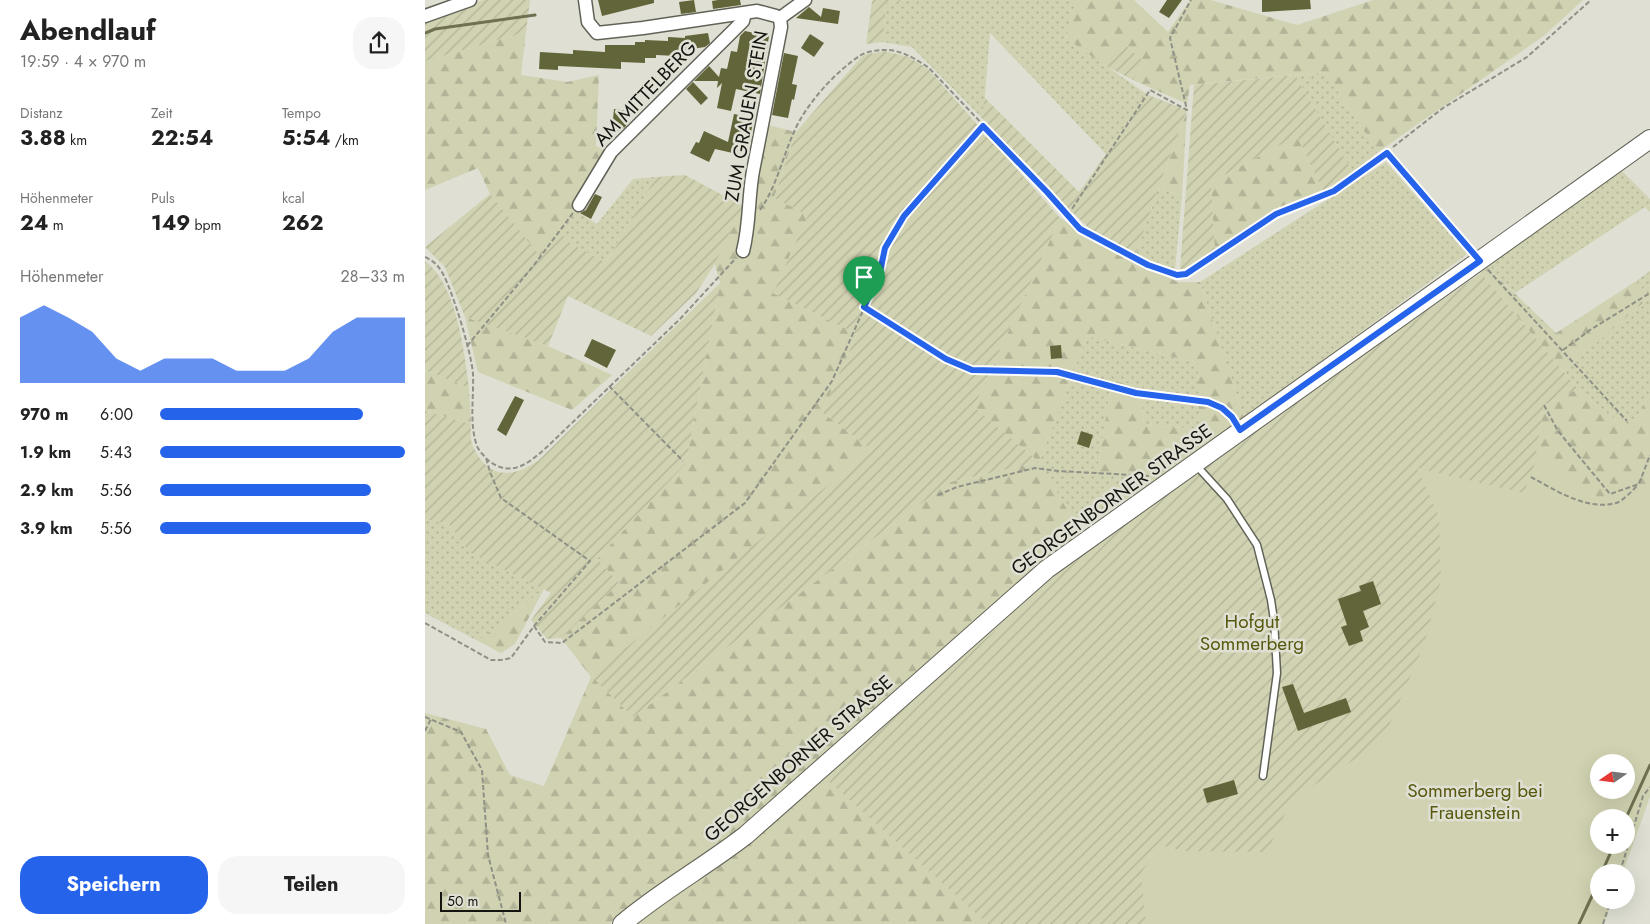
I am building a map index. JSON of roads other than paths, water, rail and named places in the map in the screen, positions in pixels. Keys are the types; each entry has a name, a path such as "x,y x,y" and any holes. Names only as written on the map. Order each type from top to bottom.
{"main road":[{"name":"GEORGENBORNER STRASSE","path":"621,924 659,894 704,866 747,835 1021,590 1062,558 1650,139"}],"street":[{"path":"425,16 470,0"},
{"name":"AM MITTELBERG","path":"585,0 588,22 597,33 757,12 780,18"},
{"name":"ZUM GRAUEN STEIN","path":"743,250 749,226 748,205 753,171 781,27 780,18 792,4 805,0"},
{"name":"AM MITTELBERG","path":"579,205 611,152 743,21 745,14"}],"lane":[{"path":"1387,153 1480,261"},
{"path":"1194,463 1227,499 1257,545 1271,600 1277,673 1263,776"}],"waterway":[{"path":"425,33 435,29 535,15"},
{"path":"1630,809 1650,765"},
{"path":"1606,864 1610,854"},
{"path":"1579,924 1590,900"}],"park label":[{"name":"Hofgut Sommerberg","path":"1252,632"},
{"name":"Sommerberg bei Frauenstein","path":"1475,801"}]}
